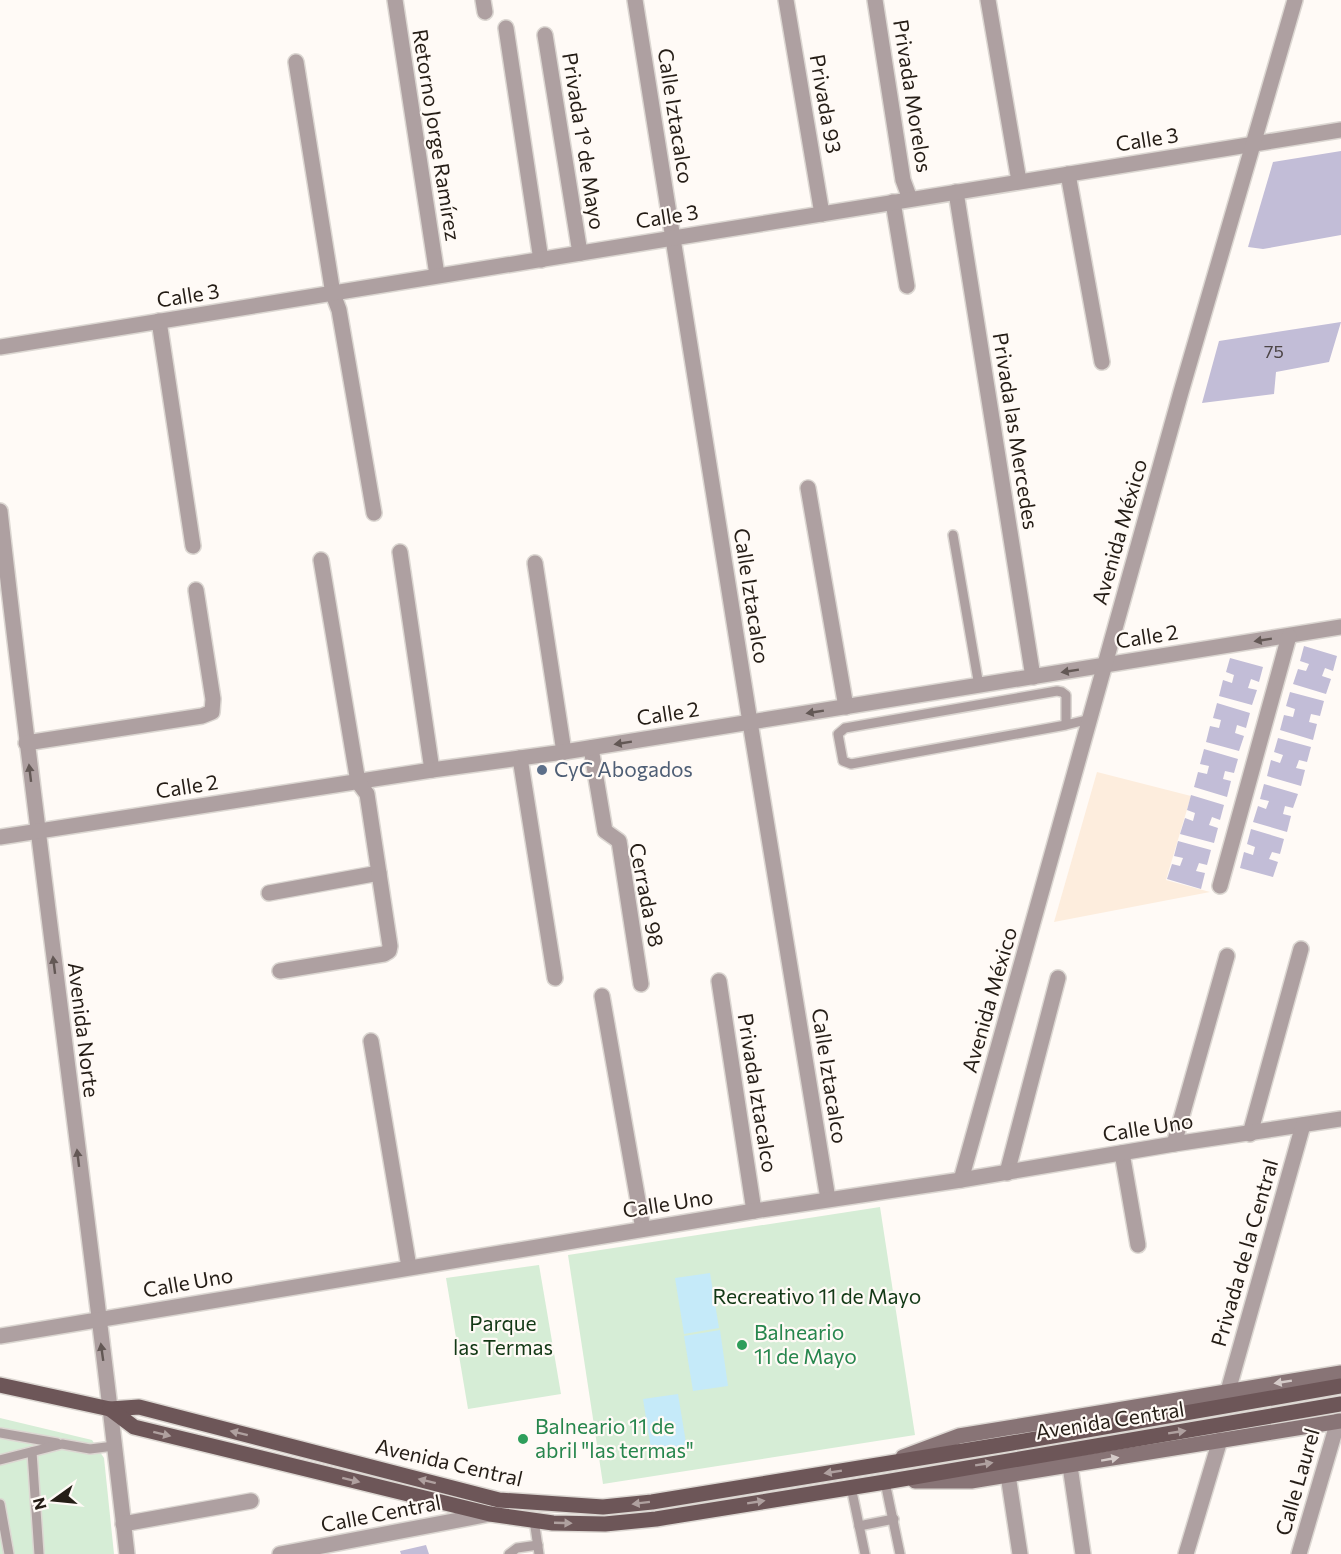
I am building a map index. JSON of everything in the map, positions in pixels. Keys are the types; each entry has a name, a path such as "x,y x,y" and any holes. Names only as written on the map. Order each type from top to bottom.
{"main road":[{"name":"Avenida Central","path":"891,1462 959,1436 1341,1373"},
{"name":"Avenida Central","path":"0,1385 110,1409 139,1407 499,1500 603,1507 652,1502 1341,1386"},
{"name":"Avenida Central","path":"110,1409 134,1427 490,1514 534,1520 605,1524 885,1482 1341,1404"},
{"name":"Avenida Central","path":"885,1482 971,1481 1339,1421"}],"street":[{"name":"Retorno Jorge Ramírez","path":"395,0 437,275"},
{"name":"Calle Iztacalco","path":"635,0 828,1199"},
{"name":"Privada 93","path":"786,0 822,214"},
{"name":"Privada Morelos","path":"875,0 903,180 910,199"},
{"path":"988,0 1019,182"},
{"name":"Avenida México","path":"961,1180 1181,392 1295,0"},
{"path":"507,28 541,260"},
{"name":"Privada 1º de Mayo","path":"545,35 580,253"},
{"path":"296,62 333,294 339,310 374,513"},
{"name":"Calle 3","path":"0,347 1341,130"},
{"path":"1068,174 1102,362"},
{"name":"Privada las Mercedes","path":"956,192 1033,677"},
{"path":"893,202 907,286"},
{"path":"159,321 193,546"},
{"path":"808,488 846,707"},
{"name":"Avenida Norte","path":"0,511 26,743 127,1554"},
{"path":"399,552 432,770"},
{"path":"280,972 379,955 388,951 390,939 367,794 358,782 321,560"},
{"path":"535,563 564,752"},
{"path":"26,743 202,716 212,712 213,699 196,590"},
{"name":"Calle 2","path":"0,837 432,770 591,748 1341,627"},
{"path":"1220,886 1289,636"},
{"name":"Cerrada 98","path":"591,748 605,831 619,841 641,984"},
{"path":"519,758 555,978"},
{"path":"269,893 379,873"},
{"path":"1250,1134 1301,950"},
{"path":"1174,1144 1227,956"},
{"path":"1006,1173 1058,978"},
{"name":"Privada Iztacalco","path":"719,981 754,1211"},
{"path":"602,996 642,1229"},
{"path":"371,1041 409,1267"},
{"name":"Calle Uno","path":"1,1339 98,1319 409,1267 1341,1119"},
{"name":"Privada de la Central","path":"1228,1392 1303,1125"},
{"path":"1122,1153 1138,1245"},
{"name":"Calle Laurel","path":"1299,1554 1339,1421"},
{"path":"1185,1554 1220,1440"},
{"path":"1070,1466 1083,1554"},
{"path":"1008,1475 1020,1554"},
{"path":"123,1524 251,1502"},
{"name":"Calle Central","path":"280,1554 490,1514"}],"lane":[{"path":"953,535 979,686"},
{"path":"1066,725 1066,695 1057,691 845,728 838,734 841,757 846,764 1066,725 1090,719"},
{"path":"866,704 871,724"},
{"path":"0,1433 90,1449 114,1446"},
{"path":"0,1460 62,1444"},
{"path":"32,1452 39,1554"},
{"path":"885,1482 900,1554"},
{"path":"851,1487 865,1554"},
{"path":"0,1504 8,1552"},
{"path":"859,1526 894,1519"},
{"path":"509,1554 517,1548 539,1549 534,1520"},
{"path":"0,1542 8,1552"}],"shaded area":[{"path":"1097,772 1191,796 1166,880 1210,892 1054,922"}],"green space":[{"name":"Balneario 11 de Mayo","path":"880,1207 915,1435 603,1484 568,1255"},
{"name":"Parque las Termas","path":"539,1265 561,1394 468,1409 446,1278"},
{"path":"0,1418 92,1440 104,1458 114,1554 0,1554"}],"water":[{"path":"710,1273 719,1328 684,1334 675,1278"},
{"path":"720,1330 728,1386 693,1391 684,1336"},
{"path":"678,1394 687,1449 652,1455 643,1399"}],"building":[{"path":"1341,151 1341,235 1263,249 1248,247 1273,162"},
{"path":"1341,322 1329,362 1276,372 1274,394 1202,403 1219,341"},
{"path":"1304,646 1337,656 1333,671 1325,668 1322,676 1331,679 1326,694 1293,684 1298,669 1306,671 1309,664 1300,661"},
{"path":"1230,658 1263,667 1259,682 1251,679 1248,688 1257,690 1252,705 1219,696 1223,680 1232,683 1234,675 1226,672"},
{"path":"1290,692 1324,701 1320,716 1311,714 1309,722 1317,724 1313,740 1280,730 1284,715 1293,717 1295,709 1286,706"},
{"path":"1217,703 1250,713 1246,728 1237,725 1235,733 1244,736 1239,751 1206,742 1210,726 1219,728 1221,720 1213,718"},
{"path":"1278,738 1311,747 1307,762 1299,760 1296,768 1305,770 1301,786 1267,776 1271,760 1280,763 1283,755 1274,752"},
{"path":"1204,749 1238,759 1234,773 1225,771 1223,779 1231,781 1227,797 1194,787 1198,772 1207,774 1209,766 1200,764"},
{"path":"1264,784 1298,794 1293,808 1285,806 1283,814 1291,816 1287,832 1253,822 1258,806 1266,809 1269,801 1260,799"},
{"path":"1191,795 1224,805 1220,820 1212,817 1209,825 1218,828 1214,843 1180,834 1185,818 1193,821 1195,813 1187,810"},
{"path":"1251,829 1284,839 1280,854 1272,852 1269,859 1278,862 1273,877 1240,868 1244,852 1253,855 1255,847 1247,844"},
{"path":"1178,841 1211,850 1207,865 1199,863 1196,871 1205,873 1201,889 1167,879 1172,864 1180,866 1183,858 1174,856"},
{"path":"426,1545 429,1554 401,1554 400,1551"}],"place":[{"name":"CyC Abogados","path":"542,770"},
{"name":"Balneario 11 de Mayo","path":"742,1345"},
{"name":"Balneario 11 de abril \"las termas\"","path":"523,1439"}],"park label":[{"name":"Recreativo 11 de Mayo","path":"817,1297"}]}
